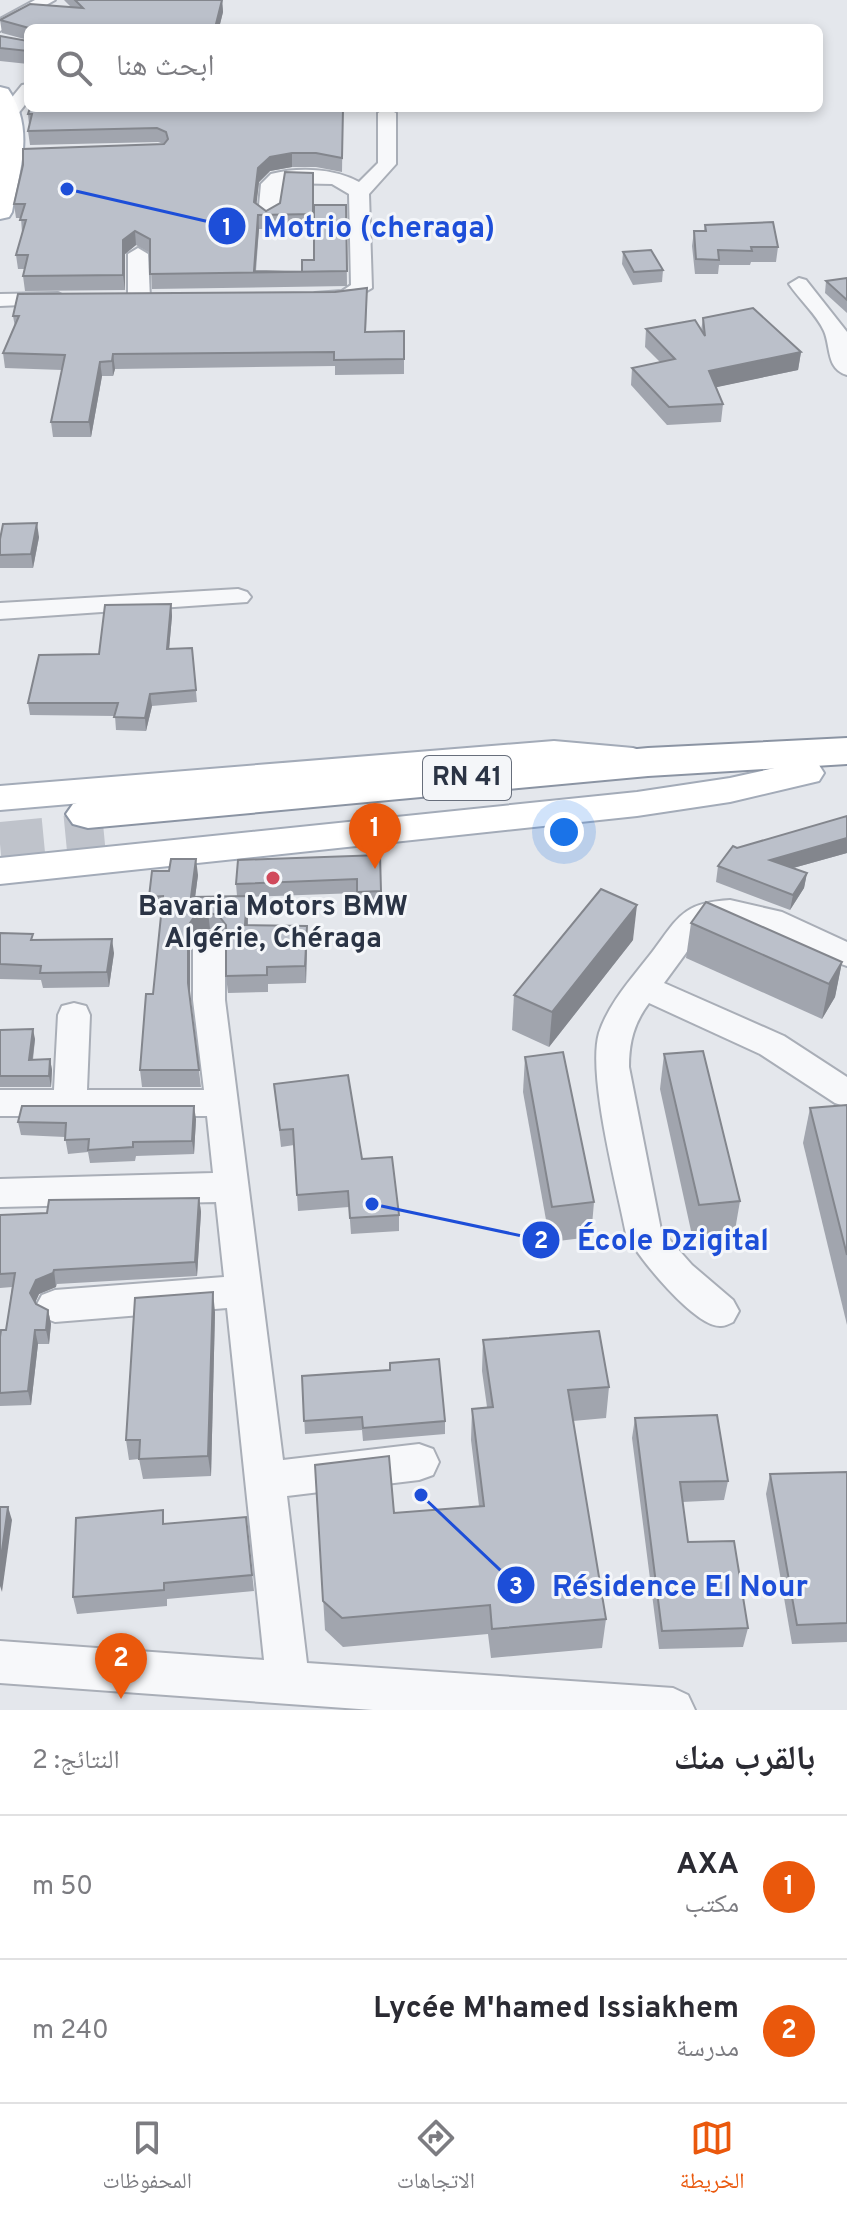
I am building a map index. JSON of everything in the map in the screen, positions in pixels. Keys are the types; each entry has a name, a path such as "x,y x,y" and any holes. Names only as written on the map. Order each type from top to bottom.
{"highway":[{"name":"RN 41","path":"847,751 648,762 96,824 847,771"}],"main road":[{"path":"0,212 17,154 15,99"},
{"path":"0,798 490,756 580,754 648,762"},
{"path":"0,879 19,869 677,799 806,773"}],"street":[{"path":"0,26 47,0"},
{"path":"359,193 387,164 387,113"},
{"path":"268,217 271,184 278,178 336,180 351,184 359,193 362,288 346,297 305,298"},
{"path":"138,254 139,298"},
{"path":"799,284 836,332 838,351 847,368"},
{"path":"0,300 77,299"},
{"path":"0,611 238,597"},
{"path":"720,1311 669,1268 644,1234 612,1067 612,1040 620,1018 694,919 704,913 720,910 749,913 847,955"},
{"path":"209,943 209,1000 288,1682"},
{"path":"643,987 772,1045 847,1094"},
{"path":"70,1103 74,1015"},
{"path":"0,1103 218,1103 224,1112"},
{"path":"0,1193 232,1187"},
{"path":"55,1306 244,1291"},
{"path":"265,1480 419,1462"},
{"path":"0,1662 673,1710"}],"building":[{"path":"75,0 222,0 216,24 24,24 24,27 0,20 30,4 83,8"},
{"path":"0,36 24,40 24,51 0,48"},
{"path":"343,112 342,158 292,153 270,157 258,168 254,202 266,211 280,203 285,172 313,173 313,214 258,215 254,271 293,272 150,274 150,239 135,231 123,240 123,275 23,276 28,255 16,255 26,220 20,220 25,204 14,204 23,165 23,149 164,144 168,139 166,132 157,128 28,131 32,114 28,114"},
{"path":"314,205 346,205 347,271 302,272 302,260 314,260"},
{"path":"773,222 778,247 751,247 752,251 718,250 719,260 696,259 694,231 706,231 705,225"},
{"path":"651,250 663,270 634,272 623,252"},
{"path":"847,278 847,300 826,281"},
{"path":"367,288 365,332 404,331 404,359 334,360 334,352 113,354 112,361 100,362 89,422 51,422 65,355 3,353 19,316 13,316 18,294 335,292"},
{"path":"753,308 801,352 709,371 723,404 669,407 632,368 675,359 646,329 695,320 705,336 703,318"},
{"path":"37,523 31,554 0,555 3,524"},
{"path":"171,604 167,649 192,648 196,690 150,694 145,718 114,717 118,703 28,703 39,655 99,654 105,605"},
{"path":"847,816 847,838 770,860 807,873 793,895 718,866 733,846 737,848"},
{"path":"380,855 381,891 357,892 357,879 236,884 238,860"},
{"path":"171,859 196,859 191,897 247,896 245,925 307,926 305,966 267,967 267,975 226,976 226,925 219,916 208,912 194,917 188,926 188,983 199,1070 140,1070 146,994 153,994 163,896 149,897 152,871 169,871"},
{"path":"601,889 637,905 552,1012 514,995"},
{"path":"706,902 842,962 829,984 691,923"},
{"path":"0,933 33,934 31,940 112,939 107,972 40,973 41,966 0,964"},
{"path":"33,1029 29,1060 50,1059 49,1076 0,1076 0,1030"},
{"path":"703,1051 740,1201 699,1205 664,1054"},
{"path":"563,1052 594,1202 552,1207 525,1057"},
{"path":"348,1075 362,1159 392,1157 399,1215 350,1218 348,1191 297,1195 293,1129 280,1130 274,1084"},
{"path":"847,1105 847,1255 810,1108"},
{"path":"22,1106 194,1106 192,1141 133,1142 133,1147 88,1150 89,1139 65,1140 66,1123 18,1122"},
{"path":"199,1198 195,1262 54,1270 36,1280 30,1293 36,1304 48,1310 46,1330 35,1330 28,1391 0,1393 0,1337 1,1330 6,1330 15,1273 0,1274 0,1215 47,1213 49,1200"},
{"path":"213,1292 208,1456 139,1459 140,1440 126,1440 135,1298"},
{"path":"599,1331 609,1387 568,1390 606,1619 492,1629 490,1605 342,1618 323,1601 315,1465 389,1456 394,1513 484,1506 472,1409 493,1407 483,1340"},
{"path":"439,1359 445,1421 363,1428 362,1417 304,1421 302,1376 390,1370 390,1363"},
{"path":"717,1415 728,1481 680,1482 688,1542 734,1541 748,1628 662,1631 635,1418"},
{"path":"847,1472 847,1623 797,1625 770,1474"},
{"path":"0,1507 8,1507 0,1565"},
{"path":"163,1510 163,1524 246,1517 252,1575 164,1583 164,1590 73,1597 76,1518"}],"tunnel":[{"path":"0,844 104,834"}],"place":[{"name":"Motrio (cheraga)","path":"67,189"},
{"name":"AXA","path":"375,869"},
{"name":"Bavaria Motors BMW Algérie, Chéraga","path":"273,878"},
{"name":"École Dzigital","path":"372,1204"},
{"name":"Résidence El Nour","path":"421,1495"},
{"name":"Lycée M'hamed Issiakhem","path":"121,1699"}]}
